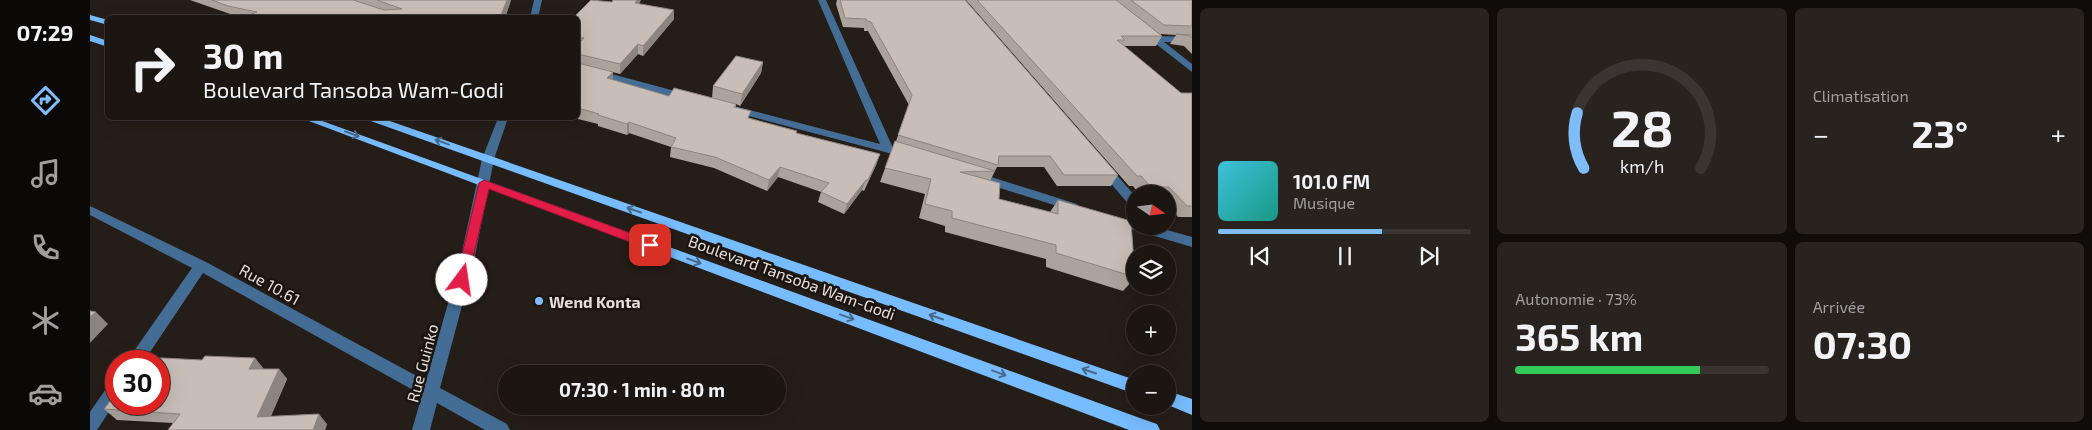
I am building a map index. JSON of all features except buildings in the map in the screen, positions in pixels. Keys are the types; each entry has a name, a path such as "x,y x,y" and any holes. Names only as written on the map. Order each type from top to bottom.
{"main road":[{"path":"90,17 105,22"},
{"path":"90,38 105,43"},
{"name":"Boulevard Tansoba Wam-Godi","path":"311,120 1151,430"},
{"name":"Boulevard Tansoba Wam-Godi","path":"378,120 1126,384"},
{"path":"1176,401 1192,407"}],"street":[{"path":"535,15 538,0"},
{"path":"822,0 888,149"},
{"path":"1134,22 1192,69"},
{"path":"1155,39 1192,40"},
{"path":"580,69 699,100"},
{"path":"718,105 916,158"},
{"name":"Rue Guinko","path":"421,430 467,262 488,159 502,120"},
{"path":"1096,158 1126,193"},
{"path":"973,176 1088,211"},
{"name":"Rue 10.61","path":"90,210 201,266 501,430"},
{"path":"1172,235 1192,242"},
{"path":"143,350 201,266"},
{"path":"90,426 105,404"}],"place":[{"name":"Wend Konta","path":"539,301"}],"route":[{"path":"462,280 484,183 650,245"}]}
